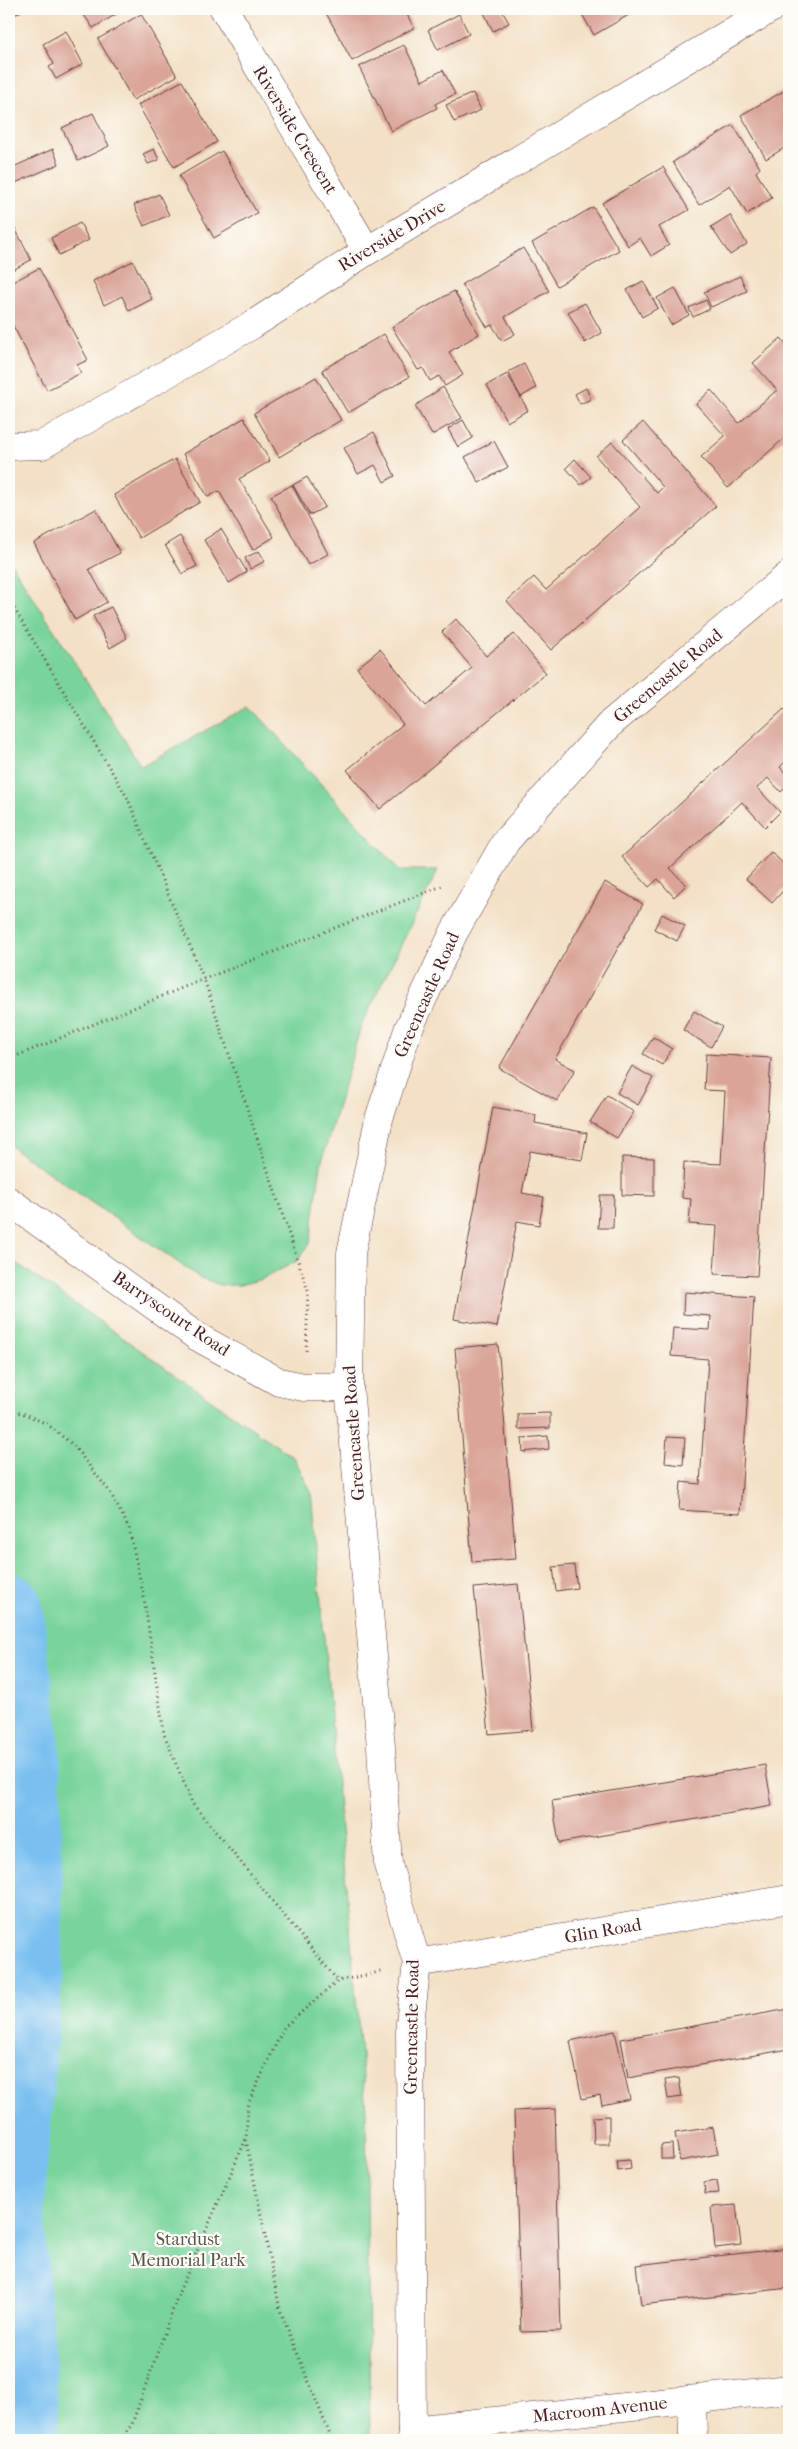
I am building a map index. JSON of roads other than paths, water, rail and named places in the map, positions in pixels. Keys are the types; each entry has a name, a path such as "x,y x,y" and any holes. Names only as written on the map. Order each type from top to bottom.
{"street":[{"name":"Riverside Crescent","path":"224,9 366,251"},
{"name":"Riverside Drive","path":"9,446 42,445 252,325 736,18 770,9"},
{"name":"Greencastle Road","path":"412,2435 410,2022 417,1963 388,1865 381,1747 349,1387 351,1253 379,1119 408,1030 454,932 506,841 611,723 789,575"},
{"name":"Barryscourt Road","path":"9,1200 196,1336 279,1382 304,1387 349,1387"},
{"name":"Glin Road","path":"417,1963 789,1899"},
{"name":"Macroom Avenue","path":"412,2435 789,2389"},
{"path":"692,2400 694,2440"}],"waterway":[{"path":"9,1606 27,1745 30,1966 11,2207 27,2440"}],"park label":[{"name":"Stardust Memorial Park","path":"188,2249"}]}
